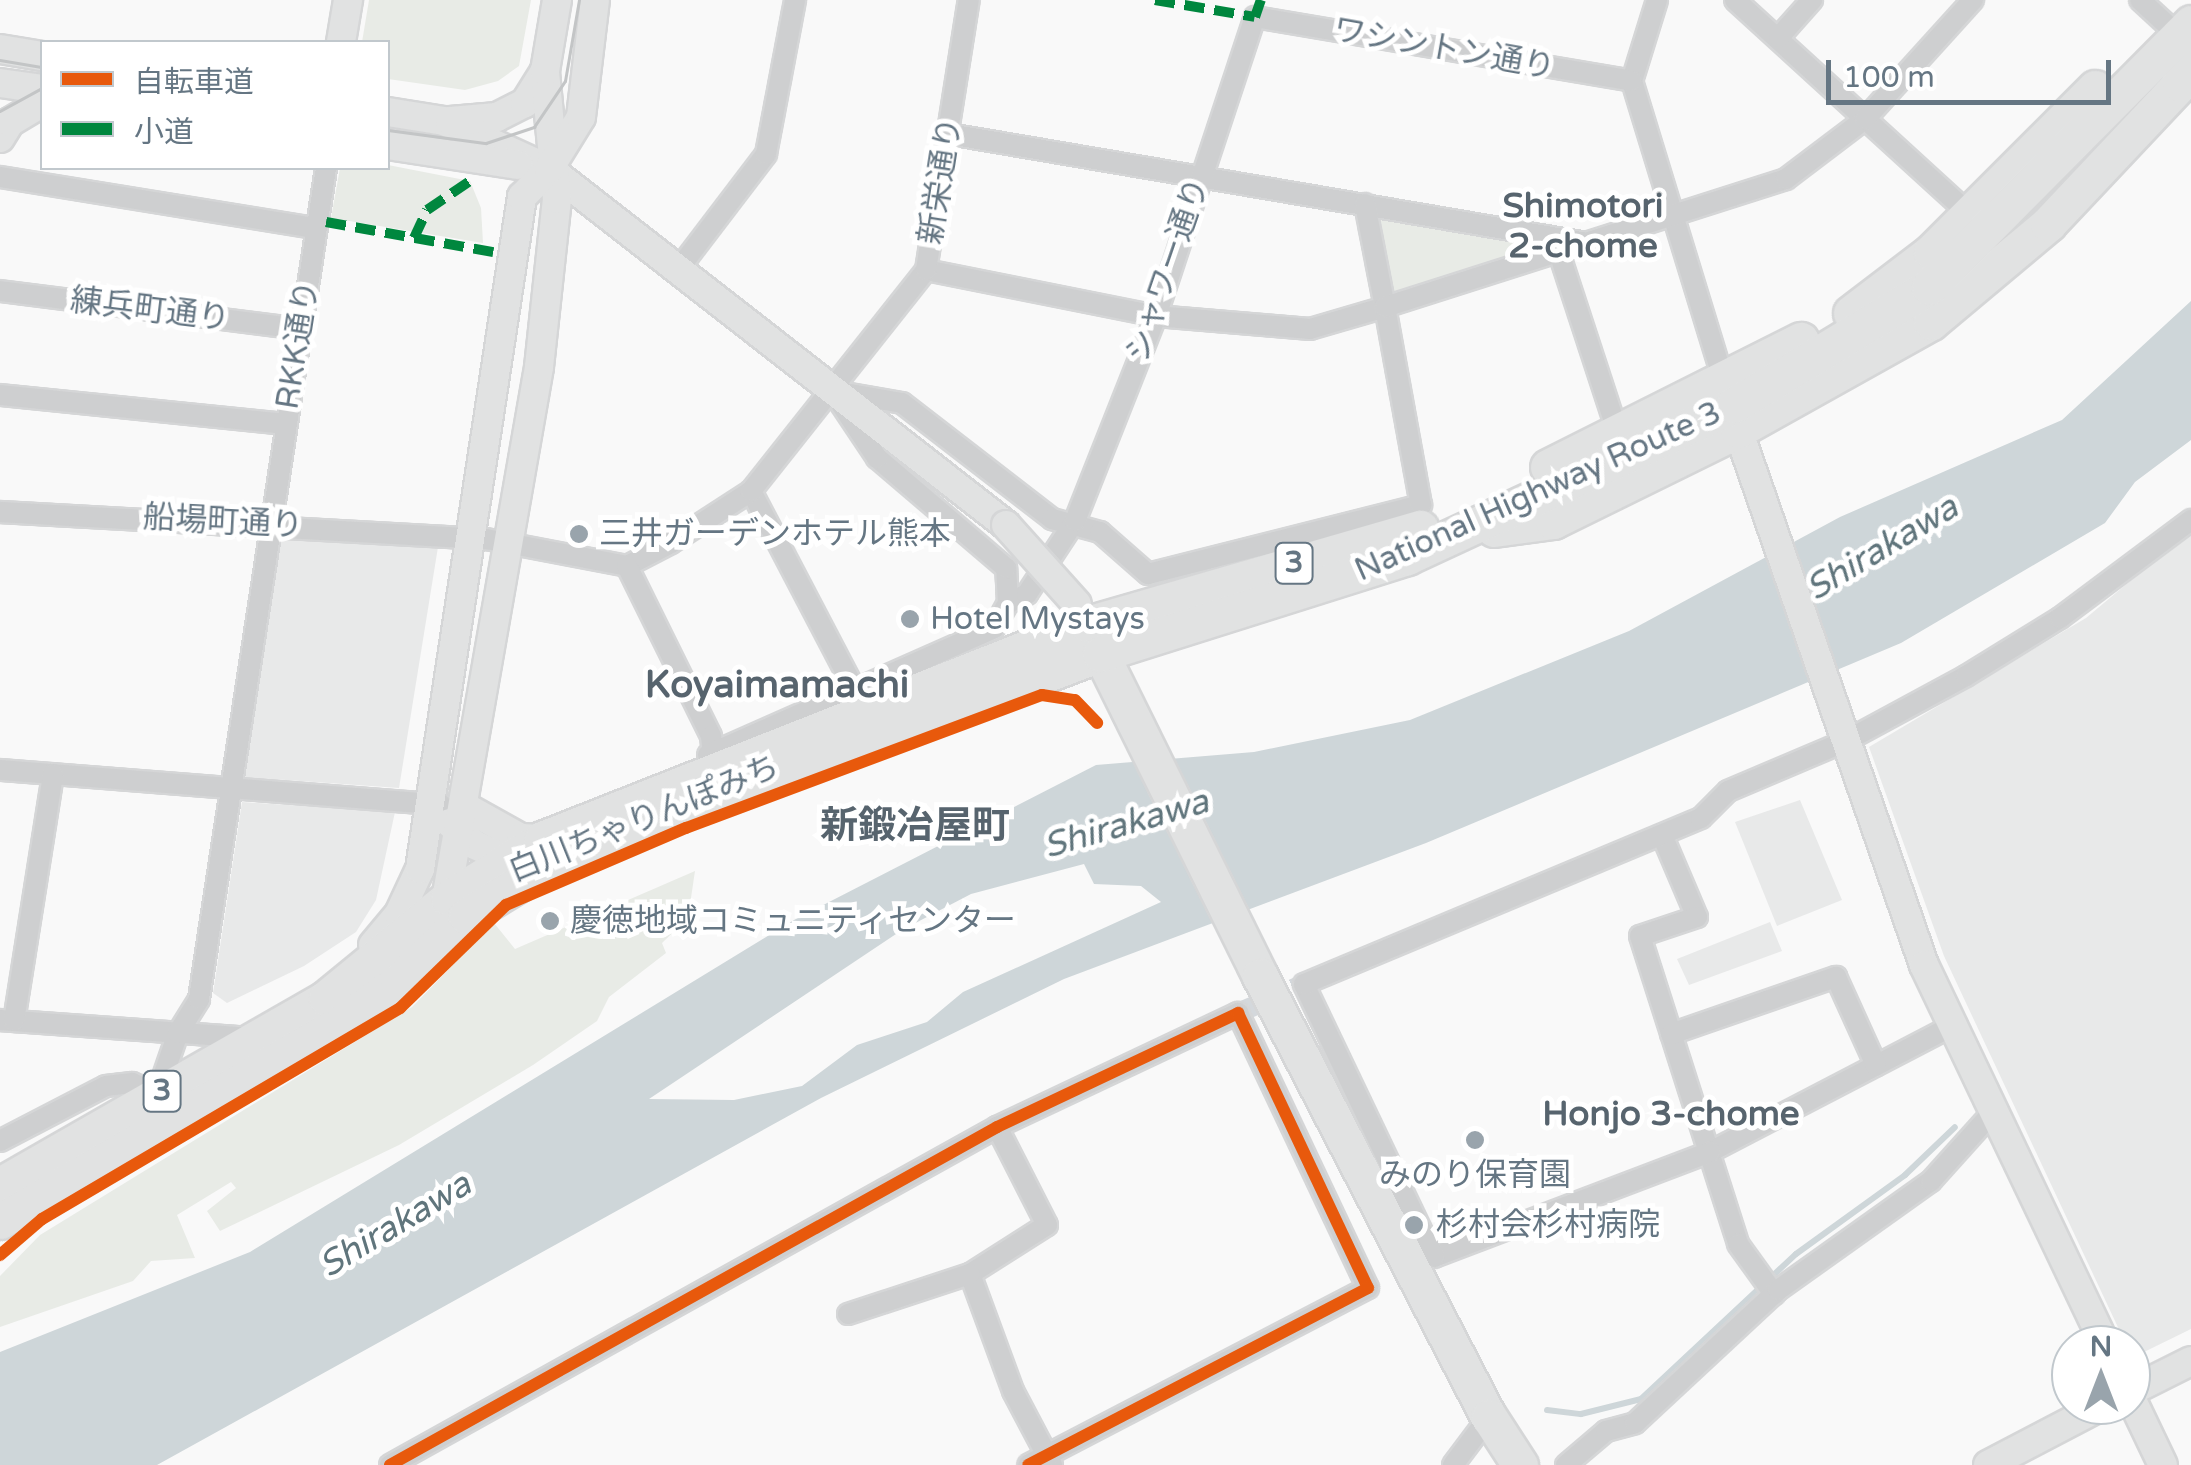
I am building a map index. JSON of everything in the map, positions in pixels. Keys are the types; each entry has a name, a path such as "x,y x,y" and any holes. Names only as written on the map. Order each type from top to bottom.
{"highway":[{"name":"National Highway Route 3","path":"0,1221 343,1021 398,982 436,941 550,849 606,815 713,764 1088,627 1397,537 1618,432 1732,406 1860,309 1968,214 2175,19"},
{"name":"National Highway Route 3","path":"0,1185 326,998 448,898 508,860 550,849 1088,627 1322,587 1478,527 1732,406 1928,287 2175,19"},
{"path":"1088,627 1260,976 1489,1417 1520,1465"}],"street":[{"path":"436,941 464,821 505,542 539,366 557,199 550,169 546,72 557,0"},
{"path":"326,998 412,892 431,803 458,537 522,197 550,169 581,117 595,0"},
{"path":"678,271 766,154 795,0"},
{"name":"新栄通り","path":"751,492 926,270 969,0"},
{"path":"1657,0 1632,81 1732,406 1846,741 1950,1027 2095,1325"},
{"path":"1736,0 1968,214"},
{"path":"1778,37 1812,0"},
{"path":"926,270 1156,316 1310,328 1559,254 1786,178 1865,119 1973,0"},
{"path":"341,40 344,1"},
{"name":"ワシントン通り","path":"1255,17 1632,81"},
{"name":"シャワー通り","path":"713,764 994,628 1008,603 1027,594 1075,521 1156,316 1255,17"},
{"path":"0,49 40,56"},
{"path":"390,112 444,121 497,117 524,103 546,72"},
{"path":"0,83 40,89"},
{"path":"0,138 10,122 40,104"},
{"path":"444,121 550,169 1006,525 1088,627"},
{"path":"949,134 1588,244"},
{"path":"390,145 550,169"},
{"name":"RKK通り","path":"157,1094 178,1033 200,999 269,523 326,170"},
{"path":"0,177 316,228"},
{"path":"832,390 902,403 1052,519 1075,521 1100,532 1148,574 1421,506 1365,204"},
{"path":"1559,254 1618,432"},
{"name":"練兵町通り","path":"0,292 301,328"},
{"path":"832,390 878,458 1006,568 1008,603"},
{"path":"0,395 286,424"},
{"path":"713,764 711,736 626,566 751,492 856,692"},
{"name":"船場町通り","path":"0,512 269,523 458,537 505,542 626,566"},
{"path":"1950,1027 1710,1152 1434,1256 1304,984 1702,818 1728,791 1846,741 2060,618 2191,520"},
{"path":"0,770 431,803 464,821 550,849"},
{"path":"53,774 7,1021 254,1038"},
{"path":"464,821 508,860"},
{"path":"1662,835 1696,917 1640,936 1738,1244 1774,1294"},
{"path":"1671,1034 1836,977 1876,1065"},
{"path":"390,1465 996,1128 1238,1013 1368,1288 1042,1462 970,1274"},
{"path":"0,1141 122,1082 157,1094"},
{"path":"1566,1465 1606,1430 1635,1423 1774,1294 1931,1181 1992,1113"},
{"path":"848,1314 970,1274 1047,1224 996,1128"},
{"path":"2151,1383 2191,1361"},
{"path":"1453,1465 1489,1417"},
{"path":"1988,1465 2065,1425"},
{"path":"2145,1425 2163,1465"}],"shaded area":[{"path":"369,0 531,0 519,66 498,81 465,90 390,79 390,40 362,40"},
{"path":"390,165 470,181 481,208 483,243 331,218 340,170 390,170"},
{"path":"1374,212 1565,246 1390,297"},
{"path":"2191,530 2191,1329 2151,1349 2151,1325 2117,1325 1944,956 1869,747 2086,618"},
{"path":"281,538 438,547 399,788 245,777"},
{"path":"1800,800 1842,900 1777,926 1735,822"},
{"path":"242,802 395,812 376,900 356,932 304,966 227,1003 213,993"},
{"path":"695,871 688,918 662,943 666,953 609,997 597,1021 533,1065 399,1145 220,1231 207,1211 236,1188 231,1182 177,1215 195,1258 151,1261 133,1281 0,1327 0,1276 40,1235 412,1007 494,923 515,949"},
{"path":"1770,922 1782,951 1689,985 1677,959"}],"water":[{"name":"Shirakawa","path":"2191,301 2191,440 2135,482 2105,523 1901,643 1426,843 1064,979 821,1098 157,1465 0,1465 0,1352 250,1252 794,920 1096,765 1254,752 1410,720 1629,631 1840,517 2062,420","holes":["1084,864 1094,884 1141,886 1161,902 963,992 927,1022 857,1045 802,1086 734,1100 649,1099 902,930 971,894"]}],"waterway":[{"path":"1547,1410 1581,1414 1641,1399 1796,1254 1905,1175 1955,1127"}],"tunnel":[{"path":"1238,1013 1304,984"}],"tram line":[{"path":"390,130 486,143 534,127 565,81 579,0"},
{"path":"0,60 40,67"},
{"path":"0,111 40,89"}],"marked path":[{"path":"1155,0 1255,17 1261,0"},
{"path":"414,238 427,210 470,181"},
{"path":"326,222 493,252"}],"cycle path":[{"name":"白川ちゃりんぽみち","path":"0,1255 42,1219 400,1008 506,905 686,828 1042,695 1075,700 1097,723"},
{"path":"390,1465 997,1127 1238,1013 1368,1288 1028,1465"}],"place":[{"name":"三井ガーデンホテル熊本","path":"579,534"},
{"name":"Hotel Mystays","path":"910,619"},
{"name":"慶徳地域コミュニティセンター","path":"550,921"},
{"name":"みのり保育園","path":"1475,1140"},
{"name":"杉村会杉村病院","path":"1414,1225"}],"district":[{"name":"Shimotori 2-chome","path":"1583,226"},
{"name":"Koyaimamachi","path":"777,686"},
{"name":"新鍛冶屋町","path":"915,827"},
{"name":"Honjo 3-chome","path":"1671,1114"}]}
